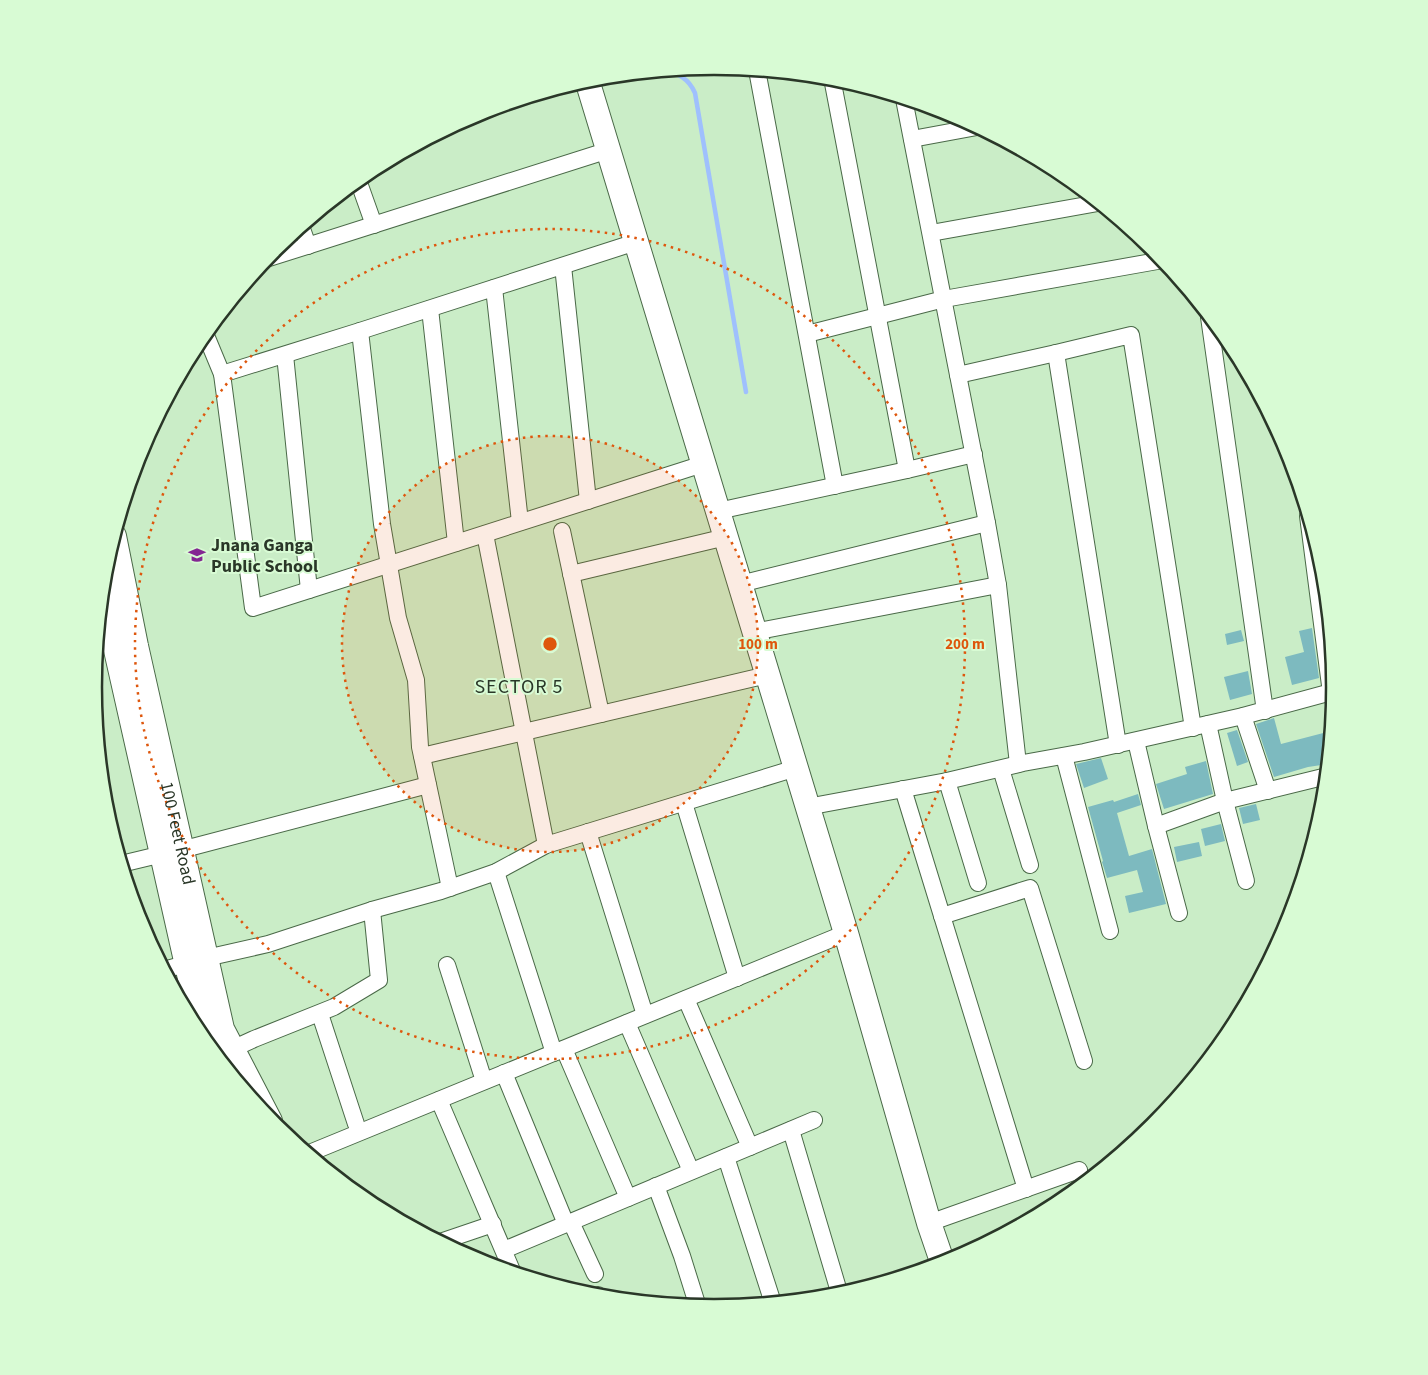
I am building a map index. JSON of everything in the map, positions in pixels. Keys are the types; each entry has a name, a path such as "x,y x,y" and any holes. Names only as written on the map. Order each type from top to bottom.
{"street":[{"path":"758,76 835,486"},
{"path":"834,87 907,470"},
{"path":"590,88 846,933 929,1223 940,1256"},
{"path":"905,106 998,585 1018,764"},
{"path":"912,139 965,129"},
{"path":"281,255 609,150"},
{"path":"361,188 374,225"},
{"path":"931,233 1090,204"},
{"path":"303,233 308,246"},
{"path":"222,374 636,242"},
{"path":"807,334 944,299 1154,262"},
{"path":"562,266 588,500"},
{"path":"494,288 520,522"},
{"path":"430,309 456,543"},
{"path":"360,331 382,524 398,618 416,680 420,747 450,888"},
{"path":"958,375 1131,335 1200,726 1225,802 1246,881"},
{"path":"1215,336 1265,710"},
{"path":"209,342 222,374 253,608 703,464"},
{"path":"1056,353 1118,745"},
{"path":"285,355 309,590"},
{"path":"718,511 974,454"},
{"path":"740,584 987,523"},
{"path":"562,531 601,714"},
{"path":"485,534 546,845"},
{"path":"571,574 726,537"},
{"name":"100 Feet Road","path":"117,551 136,646 172,852 196,961 202,1023"},
{"path":"754,632 998,585"},
{"name":"100 Feet Road","path":"107,606 118,660 172,852"},
{"path":"422,756 767,675"},
{"path":"807,807 1118,745 1243,716 1326,694"},
{"path":"1243,716 1268,791"},
{"path":"1136,741 1156,826 1180,913"},
{"path":"1064,756 1110,931"},
{"path":"170,968 268,944 372,910 450,888 496,872 546,845 796,768"},
{"path":"1000,769 1030,865"},
{"path":"1156,826 1225,802 1319,778"},
{"path":"947,780 978,883"},
{"path":"127,863 428,785"},
{"path":"903,789 1026,1189"},
{"path":"684,803 737,978"},
{"path":"588,832 645,1016"},
{"path":"496,872 559,1051 628,1198"},
{"path":"942,916 1030,888 1084,1061"},
{"path":"225,1053 254,1039 334,1008 379,980 372,910"},
{"path":"314,1151 846,933"},
{"path":"447,965 484,1081"},
{"path":"686,998 750,1147"},
{"name":"100 Feet Road","path":"201,1010 222,1029 225,1053 237,1071"},
{"path":"320,1014 356,1124"},
{"path":"627,1023 691,1172"},
{"path":"504,1073 569,1223 594,1274"},
{"path":"439,1100 510,1264"},
{"path":"504,1250 814,1120"},
{"path":"791,1130 838,1287"},
{"path":"726,1157 772,1297"},
{"path":"929,1223 1079,1170"},
{"path":"656,1186 696,1300"},
{"path":"448,1239 493,1224"}],"building":[{"path":"1312,628 1319,678 1292,685 1285,657 1304,652 1299,631"},
{"path":"1241,630 1244,641 1227,645 1225,634"},
{"path":"1248,671 1252,694 1230,700 1224,677"},
{"path":"1274,718 1281,744 1325,733 1321,765 1274,777 1256,724"},
{"path":"1237,730 1248,762 1237,766 1227,733"},
{"path":"1101,758 1108,779 1084,788 1076,764"},
{"path":"1206,761 1213,794 1164,809 1156,784 1187,774 1185,767"},
{"path":"1138,794 1141,805 1117,813 1129,856 1152,849 1166,904 1129,913 1125,896 1143,892 1137,870 1107,878 1088,807 1113,800 1114,802"},
{"path":"1256,804 1260,820 1243,824 1239,808"},
{"path":"1221,824 1225,841 1205,846 1201,829"},
{"path":"1199,842 1202,856 1177,862 1174,847"}],"waterway":[{"path":"679,76 690,84 695,93 746,392"}],"place":[{"name":"Jnana Ganga Public School","path":"197,555"}],"district":[{"name":"SECTOR 5","path":"519,687"}]}
